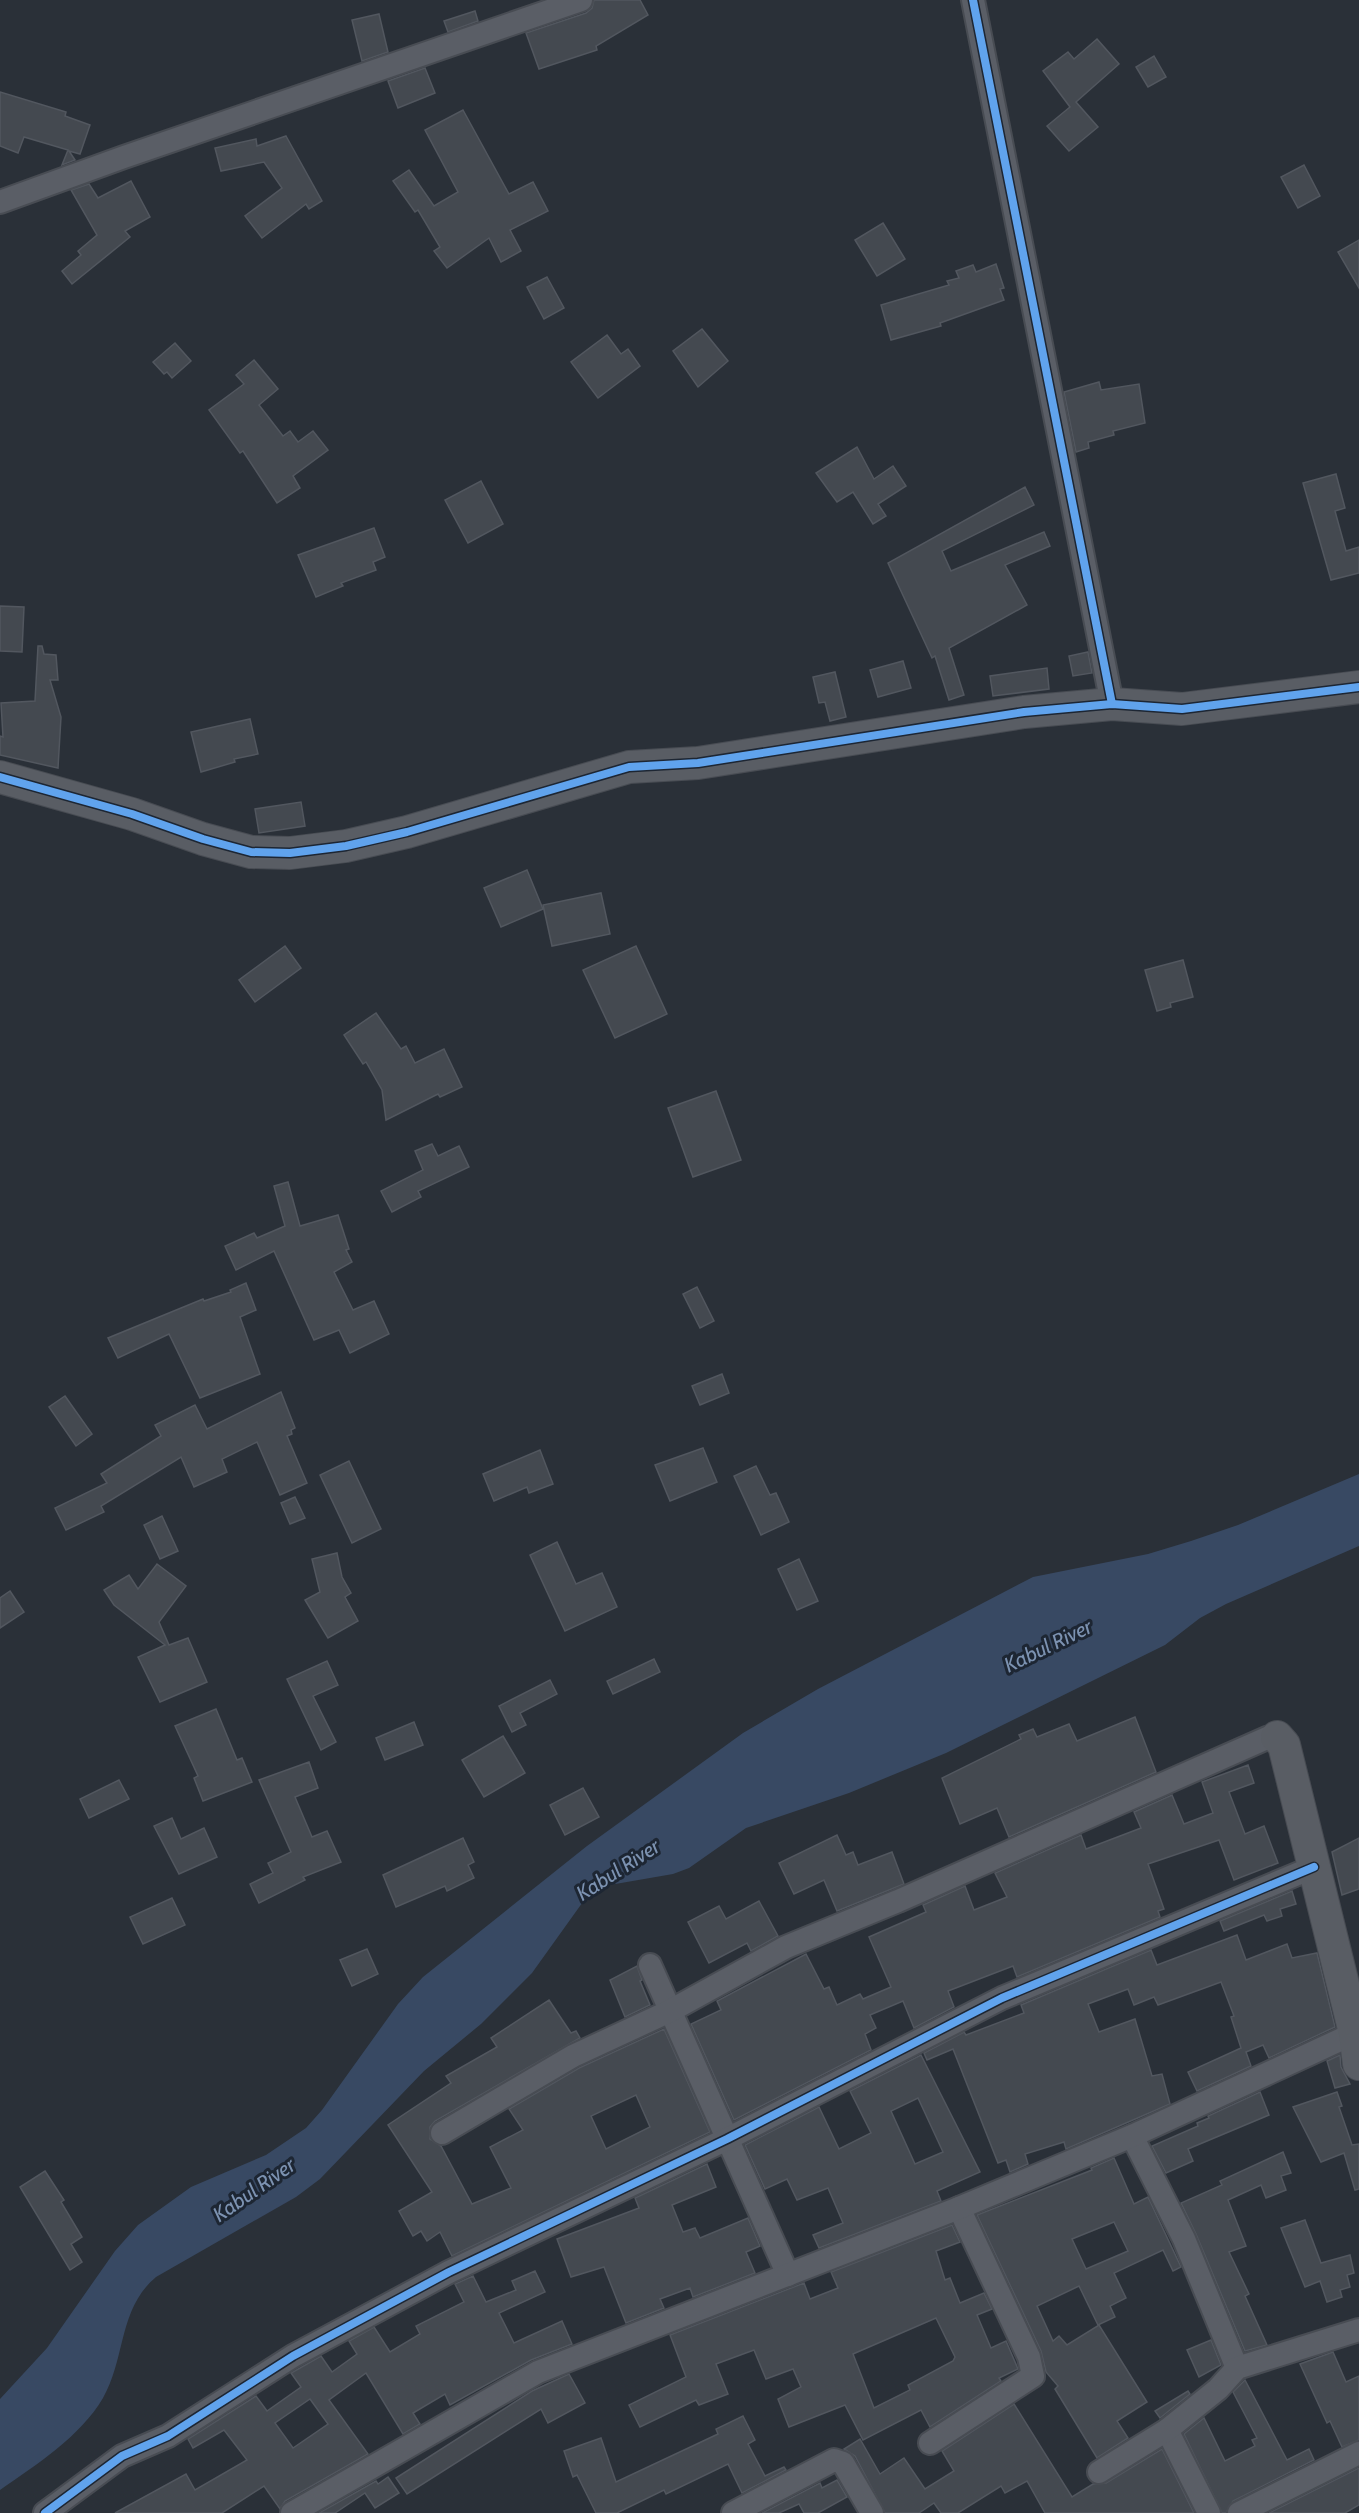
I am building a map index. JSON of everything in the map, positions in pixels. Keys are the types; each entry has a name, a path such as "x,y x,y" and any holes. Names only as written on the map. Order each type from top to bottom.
{"street":[{"path":"0,202 135,153 581,0"},
{"path":"973,0 1112,704"},
{"path":"0,777 132,814 203,839 250,852 290,853 346,846 406,832 629,767 698,763 1024,712 1112,704 1182,709 1359,687"},
{"path":"442,2133 573,2056 670,2011 786,1947 898,1901 1267,1738 1277,1737 1284,1745 1355,2033 1359,2064"},
{"path":"45,2513 122,2456 168,2436 293,2356 516,2237 592,2205 727,2139 1002,1998 1314,1867"},
{"path":"650,1965 788,2274"},
{"path":"302,2511 538,2372 959,2208 1132,2136 1355,2033"},
{"path":"1132,2136 1184,2239 1237,2368"},
{"path":"930,2443 1033,2376 1029,2357 959,2208"},
{"path":"1099,2472 1167,2430 1218,2389 1237,2368 1359,2330"},
{"path":"1167,2430 1209,2513"},
{"path":"1239,2513 1359,2453"},
{"path":"739,2512 834,2460 843,2463 872,2513"}],"water":[{"name":"Kabul River","path":"1359,1474 1359,1546 1226,1604 1200,1618 1165,1645 946,1753 849,1793 746,1828 689,1868 673,1874 598,1887 590,1892 532,1973 481,2024 424,2071 320,2179 296,2197 156,2277 135,2304 110,2383 93,2412 70,2438 0,2490 0,2399 47,2348 115,2251 138,2225 191,2187 266,2155 306,2128 322,2110 398,2004 423,1977 587,1846 743,1733 818,1689 1033,1577 1148,1554 1191,1541 1238,1525"}],"building":[{"path":"594,0 640,0 648,15 596,46 597,50 539,69 526,33 586,13 592,8"},
{"path":"475,11 478,21 448,32 444,21"},
{"path":"379,14 388,52 362,61 352,20"},
{"path":"1097,39 1119,64 1076,102 1098,127 1069,151 1047,126 1070,107 1043,71 1068,52 1074,59"},
{"path":"1154,56 1166,77 1148,87 1136,67"},
{"path":"425,68 435,93 398,108 388,81"},
{"path":"0,92 66,112 65,116 90,125 80,154 69,151 75,160 62,165 68,150 24,137 18,153 0,146"},
{"path":"463,110 509,194 533,182 548,211 510,230 521,251 501,262 489,238 447,268 434,251 440,247 418,210 415,212 393,181 409,170 434,206 458,192 425,130"},
{"path":"286,136 322,201 309,209 306,204 262,238 245,216 282,188 264,162 221,171 215,148 256,139 257,146"},
{"path":"1304,165 1320,196 1298,208 1281,177"},
{"path":"131,181 150,217 125,231 130,237 72,284 62,271 81,255 78,251 97,235 71,190 89,184 98,198"},
{"path":"883,223 905,259 877,276 855,240"},
{"path":"1359,240 1359,288 1338,252"},
{"path":"996,264 1004,288 1000,289 1004,300 940,323 941,326 891,340 881,305 949,285 947,281 959,278 956,271 973,265 976,272"},
{"path":"547,277 564,308 544,319 527,287"},
{"path":"702,329 728,361 698,387 673,351"},
{"path":"607,335 621,354 628,349 640,366 598,398 571,362"},
{"path":"175,343 191,361 172,378 167,372 164,374 153,362"},
{"path":"254,360 278,389 259,405 283,436 290,431 298,442 313,431 328,450 293,476 300,488 277,503 243,451 240,453 209,410 244,384 236,375"},
{"path":"1099,382 1101,390 1139,384 1145,423 1113,431 1114,435 1088,442 1089,448 1076,452 1064,392"},
{"path":"857,447 874,479 893,466 906,486 878,504 886,516 873,524 853,492 837,502 816,473"},
{"path":"1336,474 1345,508 1335,511 1346,551 1359,547 1359,573 1331,580 1303,483"},
{"path":"481,481 503,524 468,543 445,500"},
{"path":"1025,487 1034,505 942,551 951,571 1044,532 1050,546 1005,565 1027,605 949,648 964,695 949,700 935,656 932,658 888,563"},
{"path":"374,528 385,557 373,562 376,570 341,583 343,586 316,597 298,555"},
{"path":"0,606 24,607 22,652 0,651"},
{"path":"38,646 42,646 44,654 56,655 58,680 50,680 61,717 58,768 0,755 0,736 3,737 1,703 35,701"},
{"path":"1088,652 1092,673 1073,676 1069,656"},
{"path":"903,661 911,688 878,697 870,670"},
{"path":"1047,668 1049,689 993,696 990,676"},
{"path":"835,672 846,717 830,721 825,702 819,703 813,677"},
{"path":"250,719 258,754 234,759 235,762 201,772 191,732"},
{"path":"301,802 305,826 259,833 255,809"},
{"path":"527,870 543,909 501,927 484,888"},
{"path":"601,893 610,934 552,946 543,905"},
{"path":"285,946 301,968 255,1002 239,980"},
{"path":"636,946 667,1014 615,1038 583,970"},
{"path":"1183,960 1193,997 1170,1003 1171,1007 1157,1011 1145,970"},
{"path":"376,1013 401,1049 406,1046 415,1063 444,1049 462,1087 440,1097 438,1094 386,1120 382,1090 366,1062 363,1064 344,1035"},
{"path":"716,1091 741,1160 693,1177 668,1108"},
{"path":"432,1144 438,1156 459,1146 469,1167 418,1191 421,1197 392,1212 381,1191 423,1170 415,1151"},
{"path":"288,1182 300,1226 338,1215 349,1249 346,1250 352,1262 334,1272 353,1310 374,1301 389,1334 350,1353 339,1330 314,1340 274,1251 236,1270 225,1246 254,1233 257,1238 285,1226 274,1186"},
{"path":"246,1283 256,1310 240,1317 260,1374 200,1398 169,1334 118,1358 108,1338 203,1299 204,1301 231,1292 230,1290"},
{"path":"697,1287 714,1321 700,1328 683,1294"},
{"path":"722,1374 729,1393 700,1405 692,1386"},
{"path":"281,1392 295,1428 291,1430 292,1434 287,1436 307,1483 280,1495 257,1442 222,1459 227,1472 194,1487 181,1457 101,1506 104,1512 66,1530 55,1508 107,1483 101,1474 161,1436 155,1425 195,1405 207,1429"},
{"path":"65,1396 92,1434 76,1446 49,1407"},
{"path":"703,1448 717,1482 670,1501 655,1465"},
{"path":"540,1450 553,1484 529,1493 527,1487 494,1501 483,1474"},
{"path":"349,1461 381,1529 352,1543 320,1475"},
{"path":"756,1466 770,1495 776,1493 789,1522 761,1535 734,1476"},
{"path":"295,1497 305,1518 290,1524 281,1503"},
{"path":"162,1516 178,1551 160,1559 144,1525"},
{"path":"557,1542 576,1584 602,1573 617,1607 565,1631 530,1555"},
{"path":"337,1553 342,1577 351,1593 345,1597 358,1621 328,1638 305,1600 320,1592 312,1559"},
{"path":"799,1559 818,1601 797,1610 778,1569"},
{"path":"157,1564 186,1586 159,1622 169,1645 188,1638 207,1682 160,1702 138,1657 165,1645 114,1605 104,1590 129,1575 138,1589"},
{"path":"10,1591 24,1612 0,1628 0,1598"},
{"path":"654,1659 660,1672 613,1694 607,1681"},
{"path":"327,1661 338,1685 313,1696 336,1742 321,1750 287,1679"},
{"path":"550,1680 557,1694 520,1713 526,1725 512,1732 499,1706"},
{"path":"216,1709 237,1760 242,1758 252,1782 203,1801 194,1778 198,1776 175,1726"},
{"path":"1135,1717 1156,1772 1009,1837 997,1808 960,1824 942,1778 1021,1739 1019,1735 1033,1729 1037,1737 1069,1724 1077,1741"},
{"path":"414,1722 423,1745 385,1760 376,1738"},
{"path":"503,1736 525,1773 484,1797 462,1760"},
{"path":"309,1762 318,1788 295,1797 312,1837 327,1831 341,1862 303,1877 305,1880 259,1903 250,1884 273,1873 268,1863 291,1852 259,1780"},
{"path":"1248,1765 1254,1783 1229,1792 1245,1834 1264,1826 1278,1863 1234,1880 1219,1840 1148,1864 1164,1909 1158,1911 1160,1917 1017,1977 1013,1966 948,1991 954,2007 914,2028 903,2001 870,2015 876,2028 865,2034 871,2050 734,2120 691,2024 721,2010 717,2001 806,1954 824,1989 829,1987 837,2005 860,1994 863,1999 891,1987 869,1937 926,1912 923,1905 965,1886 974,1910 1007,1897 995,1873 1081,1835 1086,1849 1141,1828 1134,1812 1172,1795 1184,1824 1213,1813 1202,1782"},
{"path":"119,1780 129,1799 89,1818 80,1799"},
{"path":"583,1788 599,1817 565,1835 550,1805"},
{"path":"172,1818 181,1839 204,1828 217,1857 179,1874 154,1826"},
{"path":"837,1835 846,1855 853,1852 858,1865 892,1852 904,1884 837,1911 824,1880 794,1894 779,1863"},
{"path":"463,1838 474,1862 468,1865 474,1878 447,1891 445,1886 396,1907 383,1875"},
{"path":"1359,1838 1359,1889 1342,1895 1332,1852"},
{"path":"1292,1891 1296,1904 1280,1909 1282,1916 1267,1921 1264,1915 1224,1931 1220,1921"},
{"path":"172,1898 185,1925 143,1944 130,1917"},
{"path":"759,1901 778,1936 751,1951 747,1943 709,1963 688,1922 719,1906 726,1919"},
{"path":"1237,1935 1246,1960 1287,1944 1292,1958 1317,1953 1335,2027 1269,2058 1263,2045 1246,2052 1251,2066 1197,2091 1188,2072 1241,2048 1231,2017 1234,2016 1221,1982 1158,2005 1154,1997 1134,2005 1128,1989 1088,2004 1099,2032 1135,2019 1152,2076 1162,2074 1170,2104 1066,2149 1064,2142 1025,2154 1028,2164 1010,2172 1006,2160 998,2163 953,2049 927,2060 924,2053 964,2032 966,2035 1024,2013 1021,2005 1151,1950 1157,1965"},
{"path":"367,1949 378,1974 352,1986 340,1960"},
{"path":"637,1966 642,1980 640,1981 650,2005 625,2017 610,1980"},
{"path":"549,2000 571,2033 576,2031 580,2038 435,2121 430,2127 430,2139 441,2146 472,2204 511,2188 490,2147 523,2130 509,2109 579,2068 664,2029 710,2132 452,2256 440,2232 427,2241 421,2231 413,2236 399,2211 432,2192 388,2125 451,2083 446,2076 497,2047 491,2038","holes":["636,2095 650,2127 606,2149 591,2116"]},
{"path":"921,2055 980,2172 937,2191 941,2201 819,2248 813,2235 843,2223 828,2188 797,2200 787,2179 765,2189 745,2145 819,2107 839,2149 871,2133 850,2091","holes":["918,2098 943,2152 915,2164 891,2111"]},
{"path":"1340,2055 1341,2067 1350,2084 1335,2088 1327,2061"},
{"path":"1260,2092 1269,2115 1188,2149 1193,2161 1166,2173 1152,2146 1198,2126 1197,2123 1209,2118 1208,2116"},
{"path":"1337,2092 1342,2106 1339,2107 1352,2145 1359,2144 1359,2189 1355,2190 1344,2153 1321,2162 1293,2107"},
{"path":"1283,2152 1291,2173 1281,2176 1286,2190 1266,2198 1261,2185 1228,2200 1246,2246 1229,2252 1249,2294 1245,2296 1267,2345 1245,2351 1181,2203 1222,2185 1220,2181"},
{"path":"1114,2158 1134,2204 1148,2197 1181,2267 1173,2271 1163,2250 1114,2273 1126,2298 1110,2306 1115,2317 1098,2325 1079,2286 1037,2306 1053,2341 1059,2336 1067,2345 1099,2325 1147,2402 1117,2421 1128,2438 1097,2458 1055,2389 1058,2386 1046,2372 1041,2351 977,2215 1092,2170 1091,2168","holes":["1114,2222 1128,2251 1086,2269 1072,2239"]},
{"path":"707,2164 716,2187 672,2205 683,2232 695,2228 700,2238 748,2218 760,2246 746,2252 755,2273 693,2297 690,2288 660,2299 664,2308 626,2323 604,2267 571,2277 557,2239 639,2208 635,2198"},
{"path":"45,2171 64,2200 61,2202 82,2237 71,2244 82,2262 70,2270 20,2187"},
{"path":"1305,2220 1321,2263 1350,2255 1354,2273 1347,2275 1350,2287 1340,2290 1342,2297 1327,2302 1320,2281 1305,2287 1281,2228"},
{"path":"952,2225 960,2242 936,2251 945,2280 950,2278 960,2303 984,2293 992,2309 977,2315 991,2348 1006,2341 1018,2369 999,2378 1001,2381 930,2427 921,2410 863,2440 845,2405 789,2427 778,2399 801,2387 793,2369 766,2379 754,2350 716,2364 728,2394 699,2405 696,2400 640,2427 629,2405 686,2377 670,2335 804,2283 810,2299 838,2288 831,2272","holes":["936,2318 955,2357 953,2361 908,2385 910,2390 874,2408 853,2354"]},
{"path":"535,2271 545,2292 499,2313 514,2343 562,2321 572,2344 531,2360 450,2405 445,2394 413,2413 420,2424 403,2434 366,2373 329,2400 368,2454 285,2501 280,2509 264,2486 222,2513 115,2513 186,2474 195,2490 247,2460 224,2430 193,2448 188,2439 256,2396 267,2411 301,2387 291,2373 321,2356 332,2372 357,2354 349,2341 374,2327 390,2352 420,2334 416,2326 464,2302 455,2284 473,2276 486,2302 516,2290 512,2281","holes":["310,2399 328,2424 293,2448 275,2423"]},
{"path":"1211,2340 1221,2365 1199,2377 1187,2350"},
{"path":"1333,2352 1346,2382 1359,2376 1359,2440 1342,2447 1330,2421 1327,2423 1300,2364"},
{"path":"569,2374 585,2403 548,2423 541,2409 407,2494 396,2478 532,2391"},
{"path":"1245,2380 1287,2460 1309,2449 1314,2460 1233,2501 1226,2513 1222,2513 1184,2434 1204,2418 1225,2461 1255,2446 1252,2440 1257,2438 1233,2392"},
{"path":"1188,2391 1190,2394 1160,2418 1155,2411"},
{"path":"1014,2404 1072,2497 1093,2484 1106,2483 1162,2449 1194,2513 1045,2513 1027,2481 1005,2493 1001,2486 958,2513 941,2513 934,2503 919,2513 885,2513 855,2456 844,2449 860,2439 880,2474 904,2458 925,2489 954,2471 942,2451"},
{"path":"743,2416 755,2440 748,2444 765,2476 784,2467 786,2470 742,2493 728,2464 666,2494 664,2490 617,2513 596,2513 577,2475 573,2477 564,2451 601,2438 616,2482 718,2434 716,2429"},
{"path":"1359,2468 1359,2505 1345,2513 1269,2513"},
{"path":"388,2477 399,2493 375,2508 365,2493 335,2513 319,2513 376,2481 378,2484"},
{"path":"837,2480 847,2497 818,2513 804,2513 799,2504 779,2513 762,2513 820,2483 822,2488"}],"cycle path":[{"path":"973,0 1112,704"},
{"path":"0,777 132,814 203,839 251,852 290,853 346,846 407,832 629,767 698,763 1024,712 1112,704 1182,709 1359,687"},
{"path":"45,2513 122,2456 168,2436 293,2356 449,2272 727,2139 1002,1998 1314,1867"}]}
